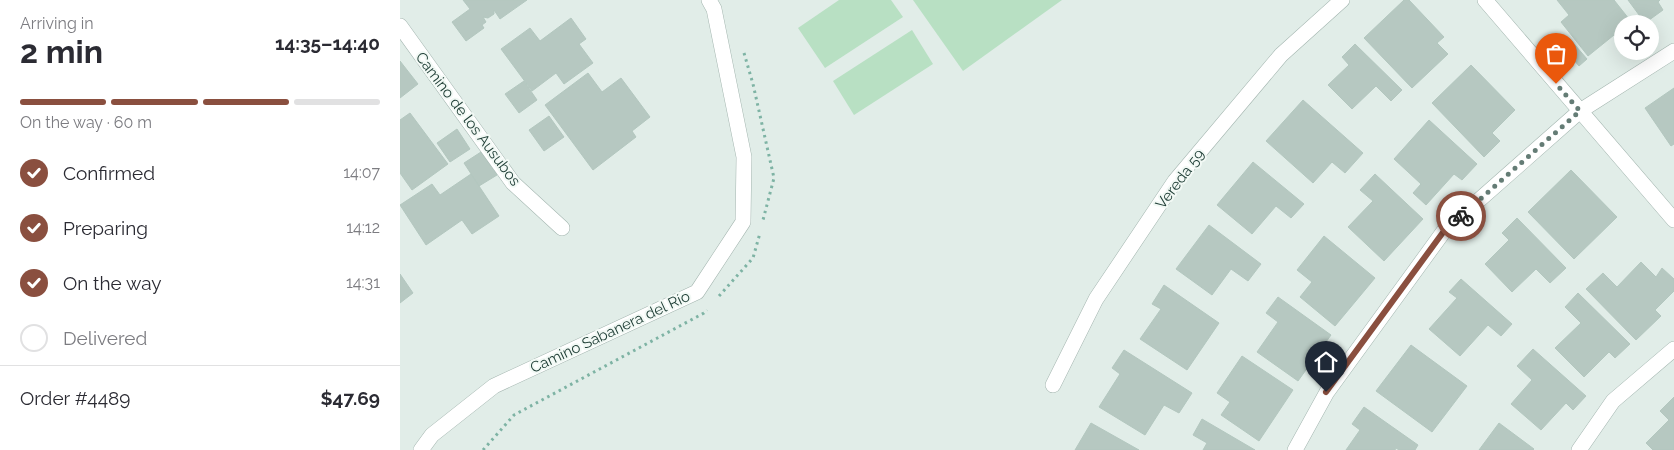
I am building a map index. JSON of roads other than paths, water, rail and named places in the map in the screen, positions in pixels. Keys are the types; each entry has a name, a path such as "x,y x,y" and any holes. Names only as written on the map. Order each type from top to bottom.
{"street":[{"name":"Camino Sabanera del Río","path":"421,450 432,435 494,386 697,292 743,222 744,156 714,9 709,0"},
{"name":"Vereda 59","path":"1052,385 1096,299 1175,181 1281,55 1342,0"},
{"path":"1485,0 1674,220"},
{"name":"Camino de los Ausubos","path":"400,26 513,183 562,228"},
{"path":"1295,450 1326,392 1444,231 1580,111 1674,51"},
{"path":"1578,450 1613,401 1674,349"}]}
